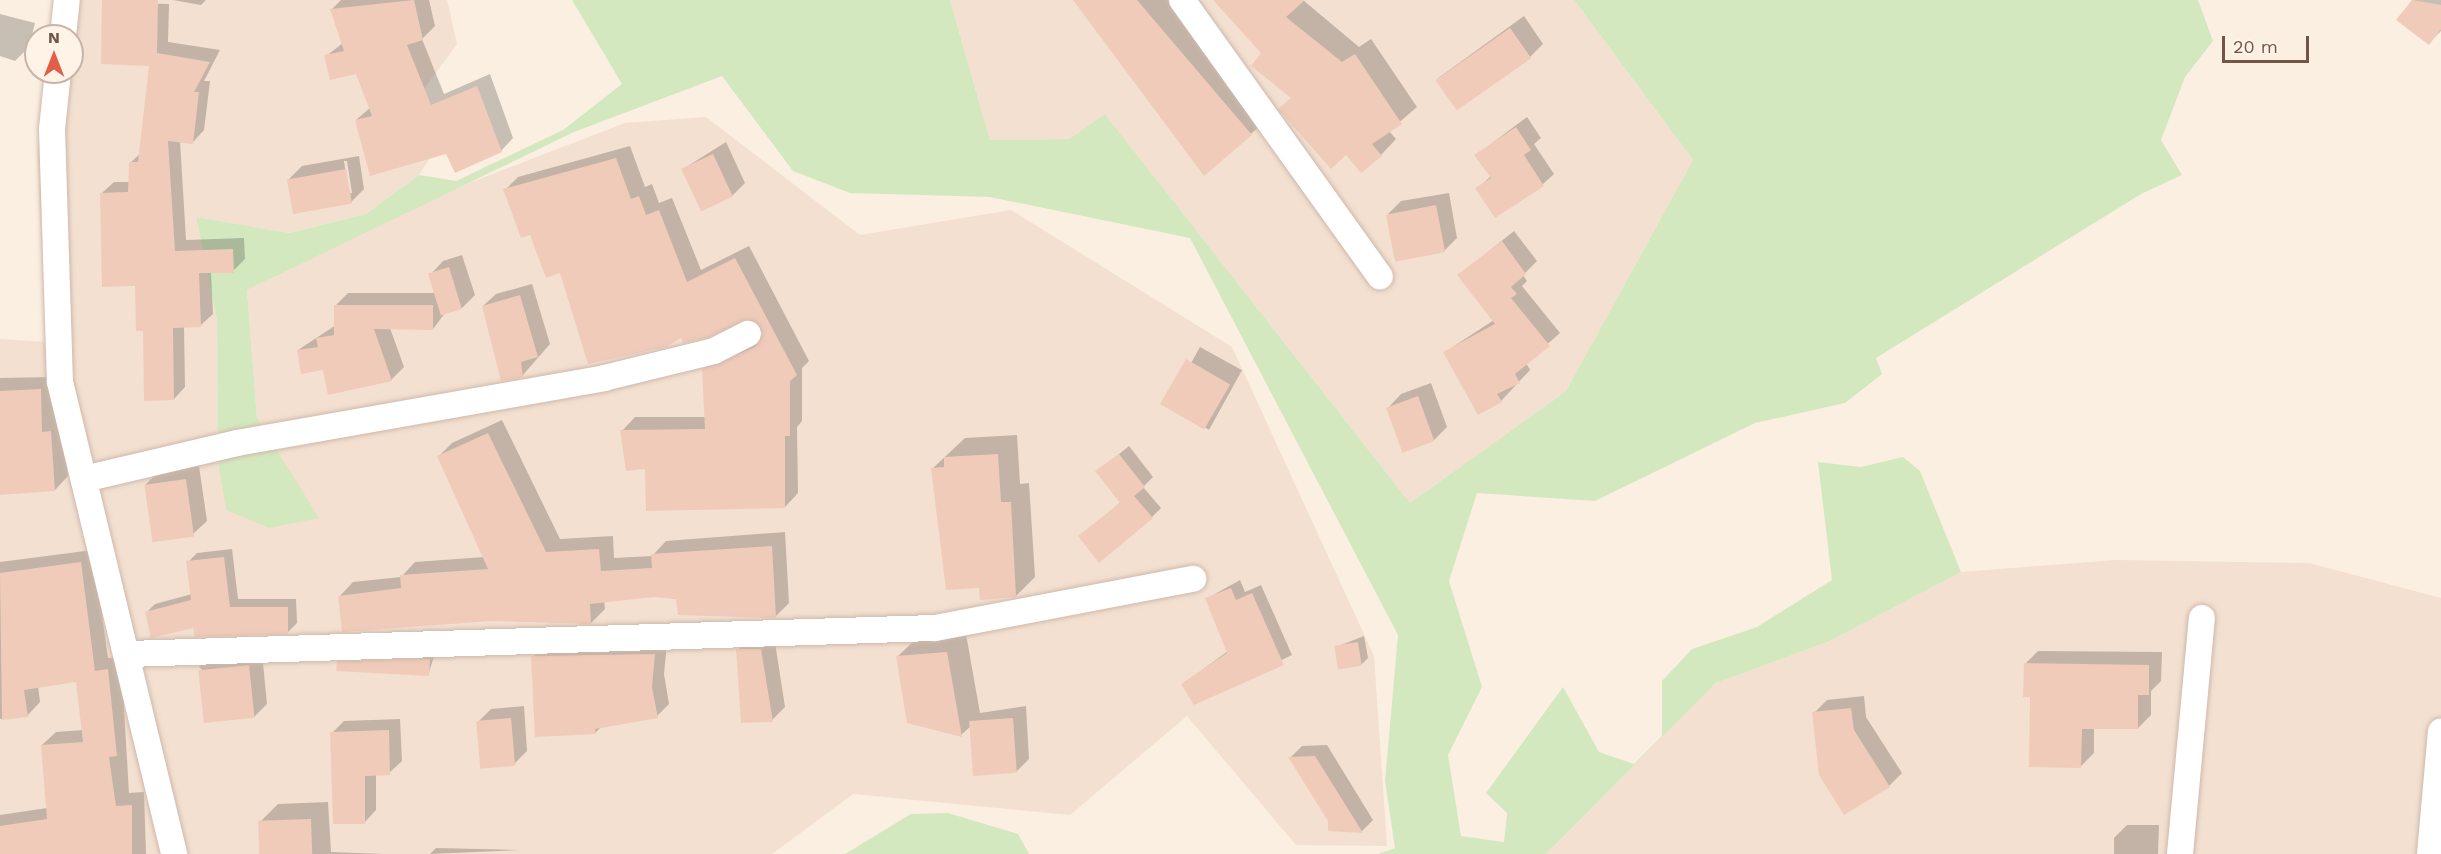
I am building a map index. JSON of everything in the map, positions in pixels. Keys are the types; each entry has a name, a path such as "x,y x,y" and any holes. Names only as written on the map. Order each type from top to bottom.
{"street":[{"path":"64,24 67,0"},
{"path":"1182,0 1380,277"},
{"path":"57,84 52,129 60,382 129,654 174,854"},
{"path":"84,479 237,443 604,378 714,351 748,334"},
{"path":"129,654 935,628 1193,579"},
{"path":"2180,854 2202,618"},
{"path":"2430,854 2441,731"}],"shaded area":[{"path":"58,0 447,0 457,44 416,100 430,158 419,175 366,214 288,233 196,217 217,320 218,462 318,518 257,418 247,290 425,200 625,123 706,117 860,235 1011,210 1232,347 1374,656 1387,846 1296,845 1187,716 1070,815 853,794 772,854 0,854 0,339 47,342 37,155 46,84 84,84 84,24 67,24"},
{"path":"950,0 1574,0 1693,160 1566,391 1410,503 1105,114 1069,139 990,140"},
{"path":"2116,560 2309,563 2441,598 2441,854 1546,854 1716,683 1830,641 1961,572"}],"green space":[{"path":"572,0 950,0 990,140 1069,139 1105,114 1410,503 1566,391 1693,160 1574,0 2198,0 2213,41 2185,77 2161,140 2182,175 2141,194 1876,358 1882,374 1845,403 1755,423 1595,501 1477,493 1449,581 1482,687 1448,755 1461,836 1504,842 1507,813 1486,793 1563,687 1599,752 1634,764 1662,736 1662,681 1692,649 1757,627 1832,580 1818,462 1861,467 1903,457 1920,471 1961,572 1830,641 1716,683 1546,854 1378,854 1395,848 1385,781 1398,635 1190,238 990,197 850,193 793,171 722,76 574,132 247,290 257,418 319,518 269,528 226,510 218,462 217,320 196,217 289,233 366,214 419,175 456,181 563,130 622,84"},
{"path":"948,813 1018,834 1029,854 845,854 911,814"}],"building":[{"path":"102,0 158,0 157,53 210,62 194,92 199,92 193,144 168,141 175,251 233,249 234,273 199,273 201,327 173,328 174,400 144,401 143,331 136,331 135,286 102,287 100,193 128,192 129,162 138,162 149,66 101,64"},
{"path":"414,0 423,40 407,45 431,105 477,86 502,152 455,173 446,154 370,176 355,120 372,116 356,74 330,80 324,55 344,51 330,9"},
{"path":"1073,0 1137,0 1252,135 1204,176"},
{"path":"1213,0 1305,0 1286,17 1342,62 1355,54 1402,124 1372,144 1382,156 1361,173 1346,155 1331,169 1278,109 1291,98 1251,66 1261,53"},
{"path":"2412,0 2441,5 2441,29 2429,45 2396,20"},
{"path":"1510,28 1531,58 1457,111 1435,80"},
{"path":"1516,127 1531,150 1524,155 1544,186 1495,218 1475,188 1491,178 1474,155"},
{"path":"713,154 733,197 701,211 681,169"},
{"path":"616,158 631,199 639,196 646,215 659,210 687,282 735,258 797,375 790,381 790,436 785,436 785,508 646,511 645,469 626,471 620,430 705,429 702,369 755,347 763,334 748,319 709,337 683,343 681,338 666,347 588,364 560,273 546,278 530,235 521,238 503,189"},
{"path":"346,169 352,203 293,214 287,179"},
{"path":"1436,205 1445,252 1395,262 1386,215"},
{"path":"1502,241 1526,274 1511,287 1517,294 1511,298 1550,346 1515,374 1520,383 1497,394 1502,402 1478,415 1443,352 1495,324 1457,275"},
{"path":"449,267 462,309 441,316 428,273"},
{"path":"520,295 538,357 521,362 523,377 501,381 482,306"},
{"path":"334,305 433,305 433,330 374,329 392,381 328,395 323,370 301,374 297,350 318,347 316,338 334,335"},
{"path":"1186,359 1230,384 1204,430 1160,404"},
{"path":"41,389 42,432 51,431 55,491 0,495 0,391"},
{"path":"1418,396 1434,441 1402,453 1386,408"},
{"path":"488,433 546,552 599,549 601,571 652,568 651,554 772,546 776,618 678,615 676,599 654,597 590,604 591,624 491,621 342,632 338,596 401,588 400,575 488,569 437,456"},
{"path":"998,454 1001,502 1011,502 1016,597 980,600 979,588 946,590 931,468 944,467 944,457"},
{"path":"1119,454 1145,487 1134,496 1153,518 1099,563 1078,536 1120,503 1095,471"},
{"path":"186,479 194,536 152,542 144,485"},
{"path":"224,557 230,607 288,607 288,634 195,637 193,628 151,638 145,612 191,600 186,561"},
{"path":"81,562 95,671 108,669 117,756 109,757 116,806 132,805 132,854 0,854 0,826 47,819 41,745 83,742 76,682 24,690 28,717 2,720 0,573"},
{"path":"1231,588 1236,600 1252,593 1284,665 1194,705 1181,684 1227,653 1205,598"},
{"path":"1358,642 1362,666 1338,669 1334,646"},
{"path":"736,649 761,649 773,722 741,723"},
{"path":"947,652 962,737 907,723 896,656"},
{"path":"337,654 430,659 429,676 336,671"},
{"path":"655,654 652,687 658,718 595,729 596,734 535,737 531,656"},
{"path":"2024,663 2149,665 2149,695 2138,695 2138,729 2082,729 2081,768 2029,767 2030,697 2023,697"},
{"path":"249,665 255,718 204,723 198,670"},
{"path":"1851,708 1854,730 1890,787 1844,815 1819,775 1812,712"},
{"path":"511,718 515,766 480,769 476,721"},
{"path":"1013,718 1017,773 973,776 969,721"},
{"path":"389,730 390,775 365,776 365,824 333,824 330,732"},
{"path":"1315,756 1363,833 1328,831 1328,821 1288,757"},
{"path":"311,819 312,854 259,854 258,821"}]}
